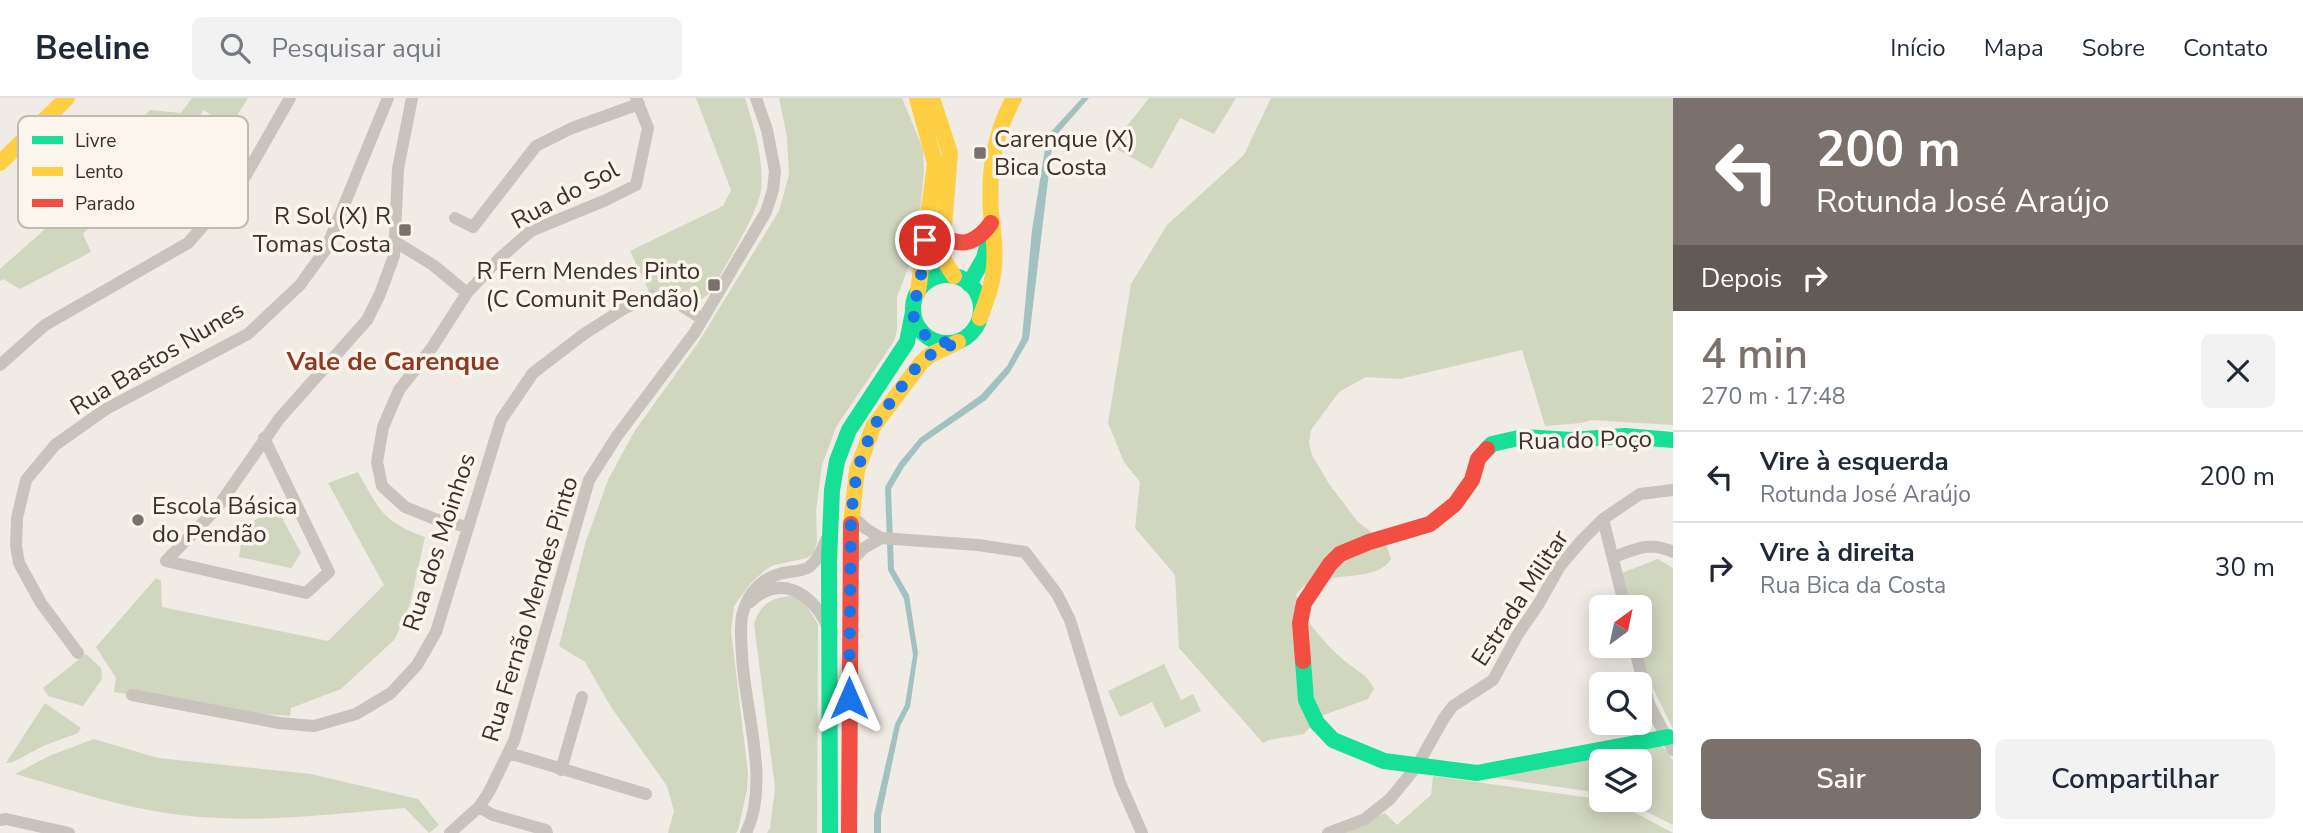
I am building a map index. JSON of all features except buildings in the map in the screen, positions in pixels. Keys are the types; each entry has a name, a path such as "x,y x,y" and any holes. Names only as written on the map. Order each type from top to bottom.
{"street":[{"path":"48,116 67,98"},
{"path":"248,172 290,98"},
{"name":"Rua Bastos Nunes","path":"78,653 41,603 19,563 16,519 26,480 54,445 106,409 248,334 300,285 326,249 388,98"},
{"path":"264,438 329,572 306,593 166,561 217,508 264,438 367,320 394,256 398,169 412,98"},
{"name":"Rua Fernão Mendes Pinto","path":"450,833 479,807 496,782 514,741 589,480 617,436 649,396 702,319 759,226 773,190 775,171 771,146 756,98"},
{"path":"830,833 829,533 832,490 837,461 860,411 907,342 918,292 936,163 916,98"},
{"path":"932,98 950,153 942,251 946,262 979,299 980,318"},
{"path":"849,833 851,515 857,470 865,446 881,414 921,363 930,355 968,336 980,318 993,284 996,255 990,173 994,146 1005,113 1014,98"},
{"path":"456,218 473,227 536,146 637,101"},
{"name":"Rua do Sol","path":"467,527 435,519 405,507 382,486 377,462 383,427 399,390 431,349 467,293 500,258 531,231 606,201 636,185 648,128 637,101"},
{"path":"0,163 18,146"},
{"path":"962,280 984,258 992,222"},
{"path":"943,236 951,242 973,242 982,236 992,222"},
{"path":"0,365 45,325 188,243 201,228"},
{"path":"394,241 433,265 467,293"},
{"path":"918,292 934,278 944,276 962,280"},
{"name":"Rua dos Moinhos","path":"132,695 279,723 314,726 356,714 391,692 416,665 436,632 501,420 533,373 584,334 625,308 652,296 679,304 702,319"},
{"path":"913,312 915,322 928,338 938,342 958,342"},
{"name":"Rua do Poço","path":"1670,743 1477,773 1384,761 1333,740 1317,723 1306,699 1300,624 1304,603 1330,564 1340,554 1369,542 1430,524 1455,504 1472,480 1478,459 1492,444 1523,437 1571,440 1625,436 1673,440"},
{"name":"Estrada Militar","path":"1328,833 1365,819 1390,799 1417,766 1444,718 1454,706 1493,680 1560,566 1581,540 1604,519 1640,494 1673,490"},
{"path":"851,515 881,538 978,545 1025,552 1057,594 1070,620 1121,783 1142,833"},
{"path":"1604,519 1622,595"},
{"path":"746,833 753,814 757,782 742,658 741,631 745,607 749,597 765,580 777,574 807,569 821,552 829,533"},
{"path":"850,562 864,548 881,538"},
{"path":"1614,557 1648,545 1673,552"},
{"path":"745,607 755,597 771,590 794,590 813,602 830,631"},
{"path":"1637,658 1645,693 1670,743"},
{"path":"561,770 582,698"},
{"path":"509,753 646,794"},
{"path":"479,807 493,815 546,830 547,833"},
{"path":"0,820 69,833"}],"green space":[{"path":"192,98 248,98 237,116 212,116 204,110 200,116 145,116 150,110 181,113"},
{"path":"696,98 745,98 758,143 762,178 758,200 747,227 710,293 702,299 649,291 630,251 723,206 731,190"},
{"path":"779,98 902,98 923,149 924,172 918,230 910,263 897,297 897,330 894,341 836,427 822,465 814,553 807,558 774,565 765,570 751,583 734,606 731,631 748,773 738,830 736,833 668,833 674,811 667,786 611,707 585,662 559,646 586,541 608,480 634,432 698,343 779,211 789,175 787,137"},
{"path":"1149,98 1236,98 1214,134 1180,118 1152,169 1115,148 1116,140"},
{"path":"1271,98 1673,98 1673,425 1591,420 1545,426 1522,350 1400,379 1366,377 1339,392 1311,430 1309,443 1312,455 1329,484 1358,522 1385,542 1391,559 1376,571 1308,584 1296,595 1316,632 1339,656 1366,677 1374,689 1368,699 1321,716 1304,734 1263,743 1179,648 1175,575 1135,528 1140,482 1124,462 1108,423 1131,284 1167,225 1244,155"},
{"path":"89,228 83,234 91,252 20,289 3,279 0,281 0,269 44,230"},
{"path":"358,472 377,505 391,520 425,537 410,604 395,639 341,689 291,708 290,716 114,692 116,678 96,647 156,578 161,581 162,607 328,641 384,585 328,483"},
{"path":"277,509 301,553 291,568 239,557 244,526"},
{"path":"1658,559 1673,568 1673,729 1652,686 1652,672 1647,672 1643,658 1652,658 1652,595 1628,595 1622,573"},
{"path":"791,596 803,600 818,624 817,833 767,833 775,788 754,624 767,603"},
{"path":"86,654 101,668 102,679 83,706 48,696 43,688"},
{"path":"1164,664 1181,700 1193,694 1201,711 1165,728 1152,702 1120,717 1108,691"},
{"path":"45,703 81,728 78,733 6,763"},
{"path":"94,739 158,758 311,774 418,799 439,825 429,833 405,808 245,819 181,815 115,803 15,774 49,756"},
{"path":"1661,745 1673,761 1673,825 1647,812 1652,812 1652,749 1638,749"},
{"path":"1589,757 1589,791 1482,776"},
{"path":"1433,776 1589,798 1589,812 1634,812 1673,833 1340,833 1385,813 1397,825 1431,795"}],"water":[{"path":"1082,98 1089,98 1053,139 1029,339 1010,372 986,400 923,443 891,489 894,569 909,595 918,653 910,707 900,726 881,816 881,833 874,833 874,815 895,724 905,705 913,655 904,599 888,570 885,487 899,463 920,438 981,395 1007,366 1022,338 1032,230 1047,136"}],"traffic: fast":[{"path":"969,284 984,258 989,237"},
{"path":"947,275 960,278 971,285 978,296 981,309 978,322 971,333 960,340 947,343 934,340 923,333 916,322 913,309 916,296 923,285 934,278 947,275"},
{"path":"830,833 829,560 832,490 837,461 849,430 907,342 913,312"},
{"path":"1487,449 1492,444 1523,437 1571,440 1625,436 1673,440"},
{"path":"1303,661 1306,700 1317,723 1333,740 1384,761 1477,773 1668,737"}],"traffic: slow":[{"path":"48,116 67,98"},
{"path":"917,98 935,163 918,292"},
{"path":"932,98 950,153 942,251 954,276"},
{"path":"980,318 991,286 994,266 990,197 994,154 997,139 1014,98"},
{"path":"0,163 18,146"},
{"path":"851,524 857,470 873,427 921,363 930,355 958,342"}],"traffic: jam":[{"path":"943,236 957,242 970,241 991,223"},
{"path":"1303,661 1300,623 1304,603 1330,564 1340,554 1369,542 1430,524 1455,504 1472,480 1478,459 1487,449"},
{"path":"849,833 851,524"}],"place":[{"name":"Carenque (X) Bica Costa","path":"980,153"},
{"name":"R Sol (X) R Tomas Costa","path":"405,230"},
{"name":"R Fern Mendes Pinto (C Comunit Pendão)","path":"714,285"},
{"name":"Escola Básica do Pendão","path":"138,520"}],"district":[{"name":"Vale de Carenque","path":"393,361"}],"route":[{"path":"849,698 851,515 857,470 873,427 912,372 930,355 958,342 938,342 928,338 915,322 914,301 918,292 925,240"}]}
